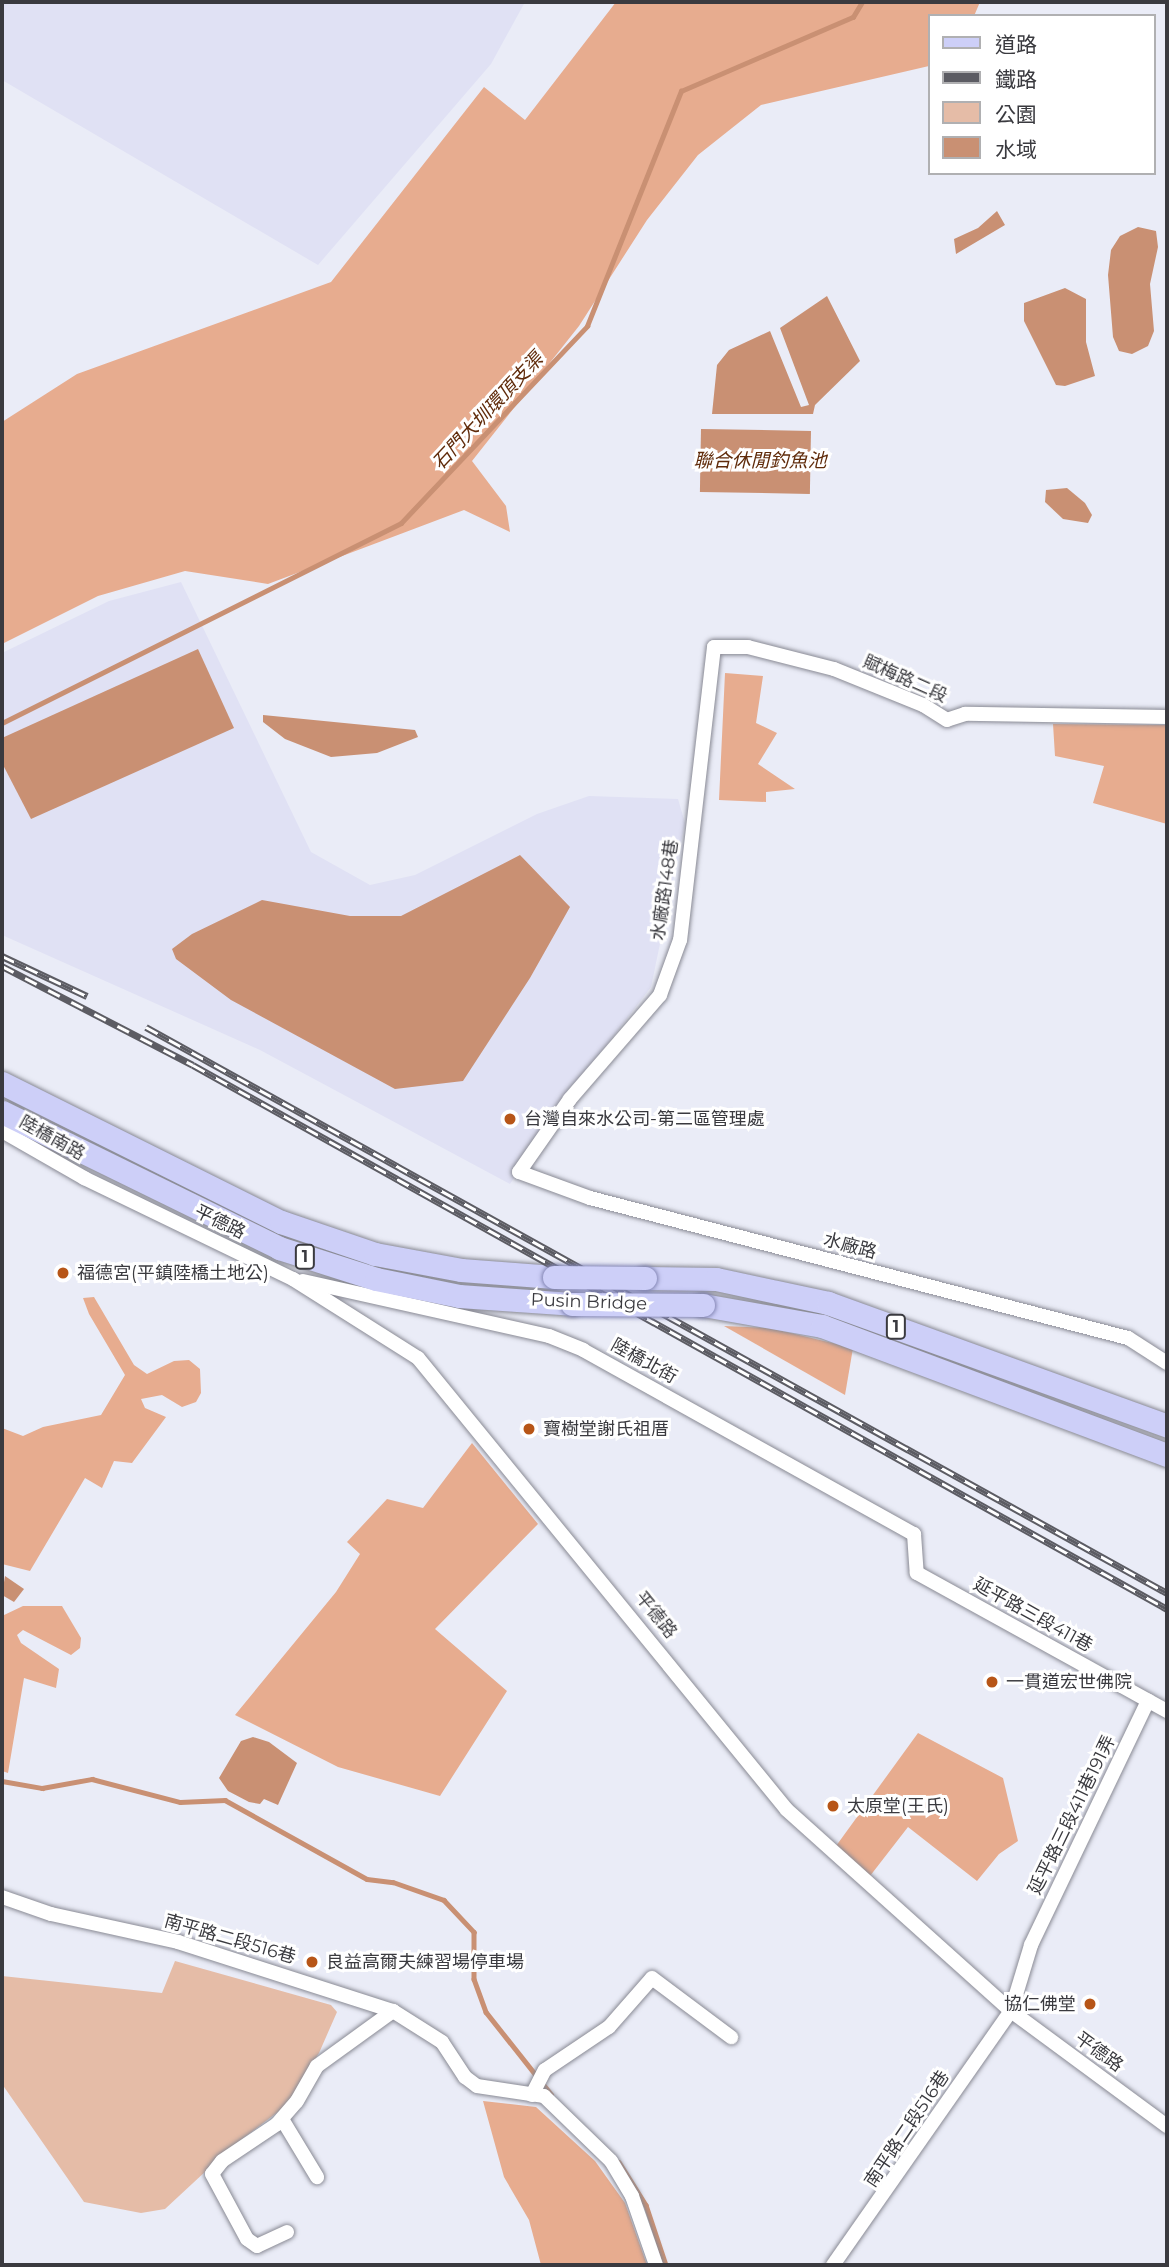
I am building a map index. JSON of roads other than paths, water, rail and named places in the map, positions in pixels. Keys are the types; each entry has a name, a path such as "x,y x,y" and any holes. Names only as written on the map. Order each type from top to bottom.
{"main road":[{"name":"Pusin Bridge","path":"2,1083 281,1222 375,1254 461,1270 554,1277 716,1279 828,1303 1167,1426"},
{"name":"Pusin Bridge","path":"2,1112 58,1142 279,1248 376,1279 459,1296 572,1304 703,1305 822,1326 1167,1455"}],"street":[{"name":"賦梅路二段","path":"714,647 748,647 834,669 922,705 947,720 965,714 1167,717"},
{"name":"水廠路148巷","path":"519,1172 570,1099 660,995 680,940 714,647"},
{"name":"陸橋南路","path":"2,1131 84,1178"},
{"name":"水廠路","path":"519,1172 590,1198 1128,1338 1167,1363"},
{"name":"平德路","path":"84,1178 293,1279 418,1358 787,1810 1011,2011 1167,2126"},
{"name":"陸橋北街","path":"293,1279 549,1336 583,1350 914,1534 917,1573"},
{"name":"延平路三段411巷","path":"917,1573 1167,1711"},
{"name":"延平路三段411巷191弄","path":"1011,2011 1031,1945 1148,1701"},
{"name":"南平路二段516巷","path":"2,1897 51,1914 178,1942 393,2011 442,2042 465,2077 477,2086 532,2091 544,2096 611,2161 632,2196 656,2265"},
{"path":"532,2091 545,2070 609,2027 652,1978 731,2037"},
{"path":"287,2232 257,2246 247,2239 212,2175 222,2161 282,2119 317,2066 393,2011"},
{"name":"南平路二段516巷","path":"833,2265 1011,2011"},
{"path":"282,2119 317,2176"}],"water":[{"path":"997,211 1005,225 956,254 954,239 978,228"},
{"path":"1138,227 1156,231 1158,247 1150,284 1154,331 1148,346 1132,354 1119,351 1113,337 1108,275 1111,250 1120,236"},
{"path":"1065,288 1086,299 1086,342 1095,376 1065,386 1056,385 1024,321 1024,303"},
{"path":"827,296 860,361 815,405 813,414 712,414 717,365 729,350 770,331 801,407 809,405 780,328"},
{"name":"聯合休閒釣魚池","path":"701,429 811,431 810,494 700,492"},
{"path":"1067,488 1085,503 1092,515 1088,523 1063,519 1045,502 1046,490"},
{"path":"198,649 234,728 31,819 2,763 2,738"},
{"path":"263,715 415,730 418,737 377,753 331,757 285,739 263,722"},
{"path":"520,855 570,907 530,978 463,1081 395,1089 231,1000 176,959 172,949 192,934 262,900 350,916 401,916"},
{"path":"5,1576 24,1589 14,1602 2,1595"},
{"path":"253,1737 269,1742 297,1763 278,1805 264,1799 260,1804 249,1802 228,1791 219,1778 241,1741"}],"waterway":[{"name":"石門大圳環頂支渠","path":"2,723 401,523 587,326 681,91 853,17 862,2"},
{"path":"2,1781 42,1788 92,1779 180,1802 225,1800 367,1879 393,1882 444,1900 474,1932 474,1979 486,2012 551,2094"},
{"path":"619,2162 646,2205 666,2265"}],"railway":[{"path":"2,956 87,996"},
{"path":"2,966 193,1065 1167,1609"},
{"path":"146,1027 1167,1593"}],"place":[{"name":"台灣自來水公司-第二區管理處","path":"510,1119"},
{"name":"福德宮(平鎮陸橋土地公)","path":"63,1273"},
{"name":"寶樹堂謝氏祖厝","path":"529,1429"},
{"name":"一貫道宏世佛院","path":"992,1682"},
{"name":"太原堂(王氏)","path":"833,1806"},
{"name":"良益高爾夫練習場停車場","path":"312,1962"},
{"name":"協仁佛堂","path":"1090,2004"}]}
